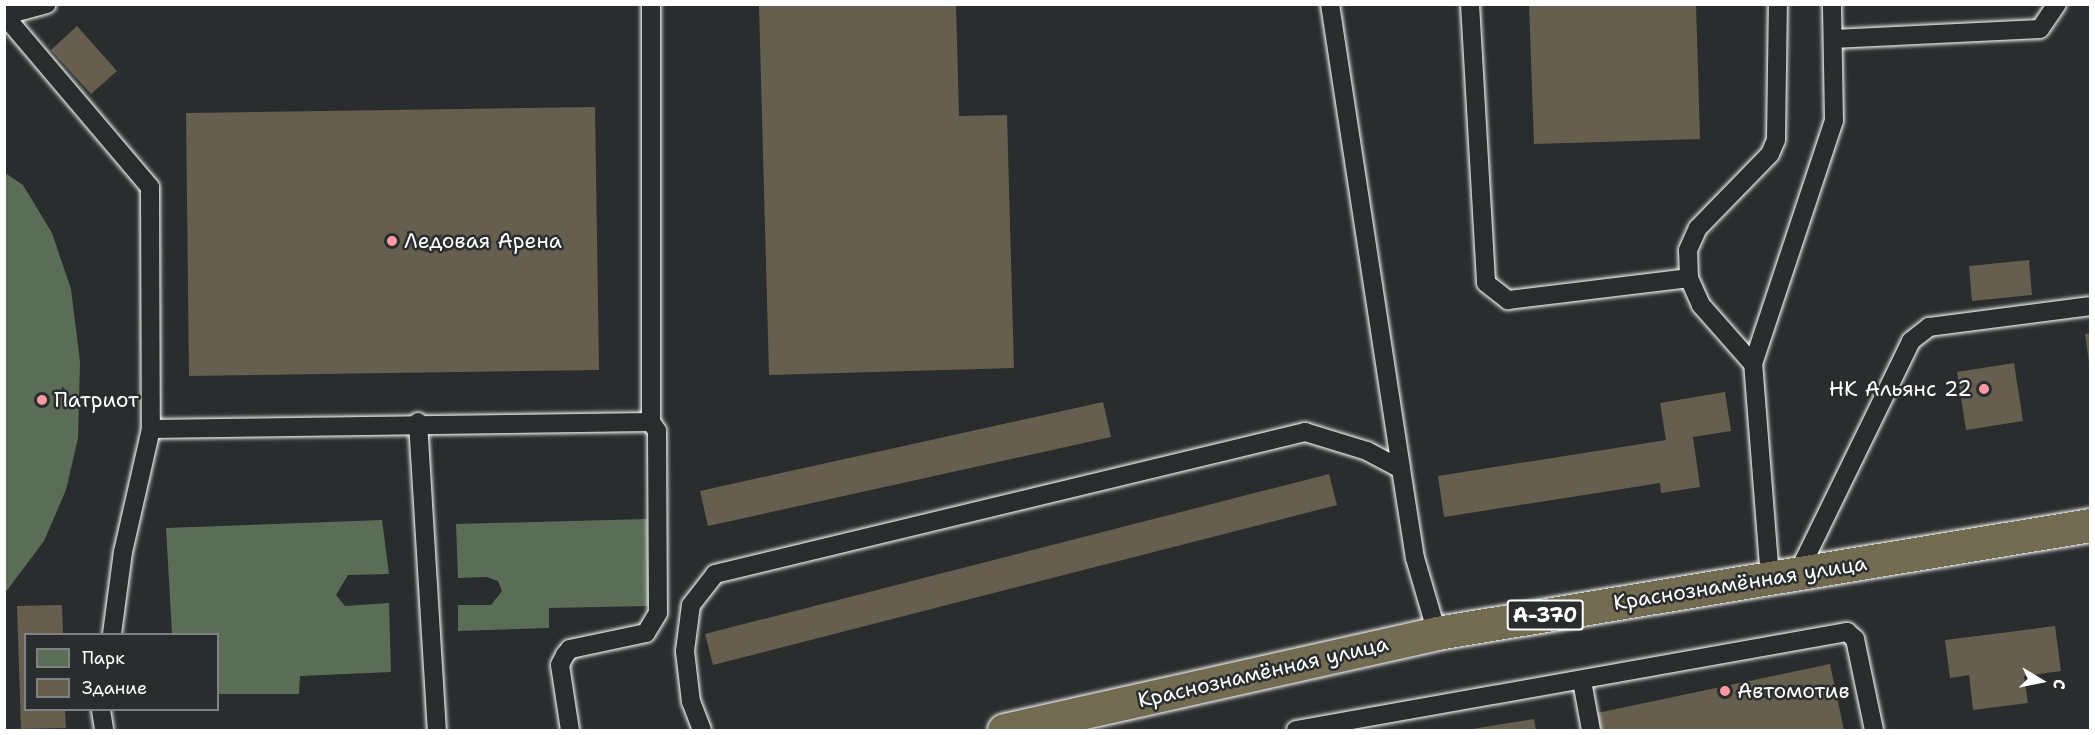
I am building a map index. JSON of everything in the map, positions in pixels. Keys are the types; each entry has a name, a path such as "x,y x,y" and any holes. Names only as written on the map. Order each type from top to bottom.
{"highway":[{"name":"Краснознамённая улица","path":"1004,730 1437,633 2091,525"}],"lane":[{"path":"46,4 5,15 150,187 151,429 123,552 112,633"},
{"path":"570,730 560,664 570,649 646,633 658,613 657,430 651,422 651,4"},
{"path":"1330,4 1415,558 1437,633"},
{"path":"1470,4 1486,283 1508,300 1689,278"},
{"path":"1753,364 1701,305 1689,278 1688,250 1698,228 1770,154 1776,140 1778,4"},
{"path":"1784,575 1753,364 1834,121 1832,4"},
{"path":"1833,39 2040,28 2057,4"},
{"path":"1784,575 1911,341 1929,327 2091,306"},
{"path":"151,429 418,422 651,422"},
{"path":"418,422 437,730"},
{"path":"702,730 691,702 685,651 691,605 715,574 1305,432 1367,451 1401,469"},
{"path":"1296,730 1362,725 1581,681 1847,632 1855,639 1874,730"},
{"path":"1581,681 1591,730"},
{"path":"101,711 104,730"}],"green space":[{"name":"Патриот","path":"5,173 23,185 52,233 71,289 80,362 78,438 66,490 44,541 5,593"},
{"path":"647,519 649,606 549,608 549,628 458,631 458,605 491,605 502,591 498,581 487,577 458,578 456,524"},
{"path":"382,520 389,574 348,575 336,595 345,606 389,603 391,672 300,676 299,694 219,694 219,633 172,633 166,528"}],"building":[{"path":"956,4 959,116 1007,115 1014,368 769,375 759,6"},
{"path":"1529,4 1696,4 1700,139 1534,144"},
{"path":"77,26 117,71 91,94 51,50"},
{"name":"Ледовая Арена","path":"595,107 599,370 189,376 186,113"},
{"path":"2029,260 2032,295 1972,301 1969,266"},
{"path":"2090,333 2090,362 2089,362 2085,334"},
{"path":"2014,363 2023,421 1966,430 1957,372"},
{"path":"1725,392 1731,431 1693,437 1700,487 1661,493 1660,483 1444,517 1438,476 1666,440 1660,403"},
{"path":"1103,402 1111,437 708,526 700,491"},
{"path":"1329,474 1337,505 713,665 705,634"},
{"path":"62,605 63,633 24,633 24,711 65,711 66,728 21,729 17,606"},
{"path":"2055,626 2061,671 2024,676 2028,703 1973,710 1969,675 1950,678 1945,640"},
{"path":"1830,664 1844,730 1601,730 1597,713"},
{"path":"1534,719 1536,730 1472,730 1472,729"}],"place":[{"name":"Ледовая Арена","path":"392,241"},
{"name":"НК Альянс 22","path":"1984,389"},
{"name":"Патриот","path":"42,400"},
{"name":"Автомотив","path":"1725,691"}]}
